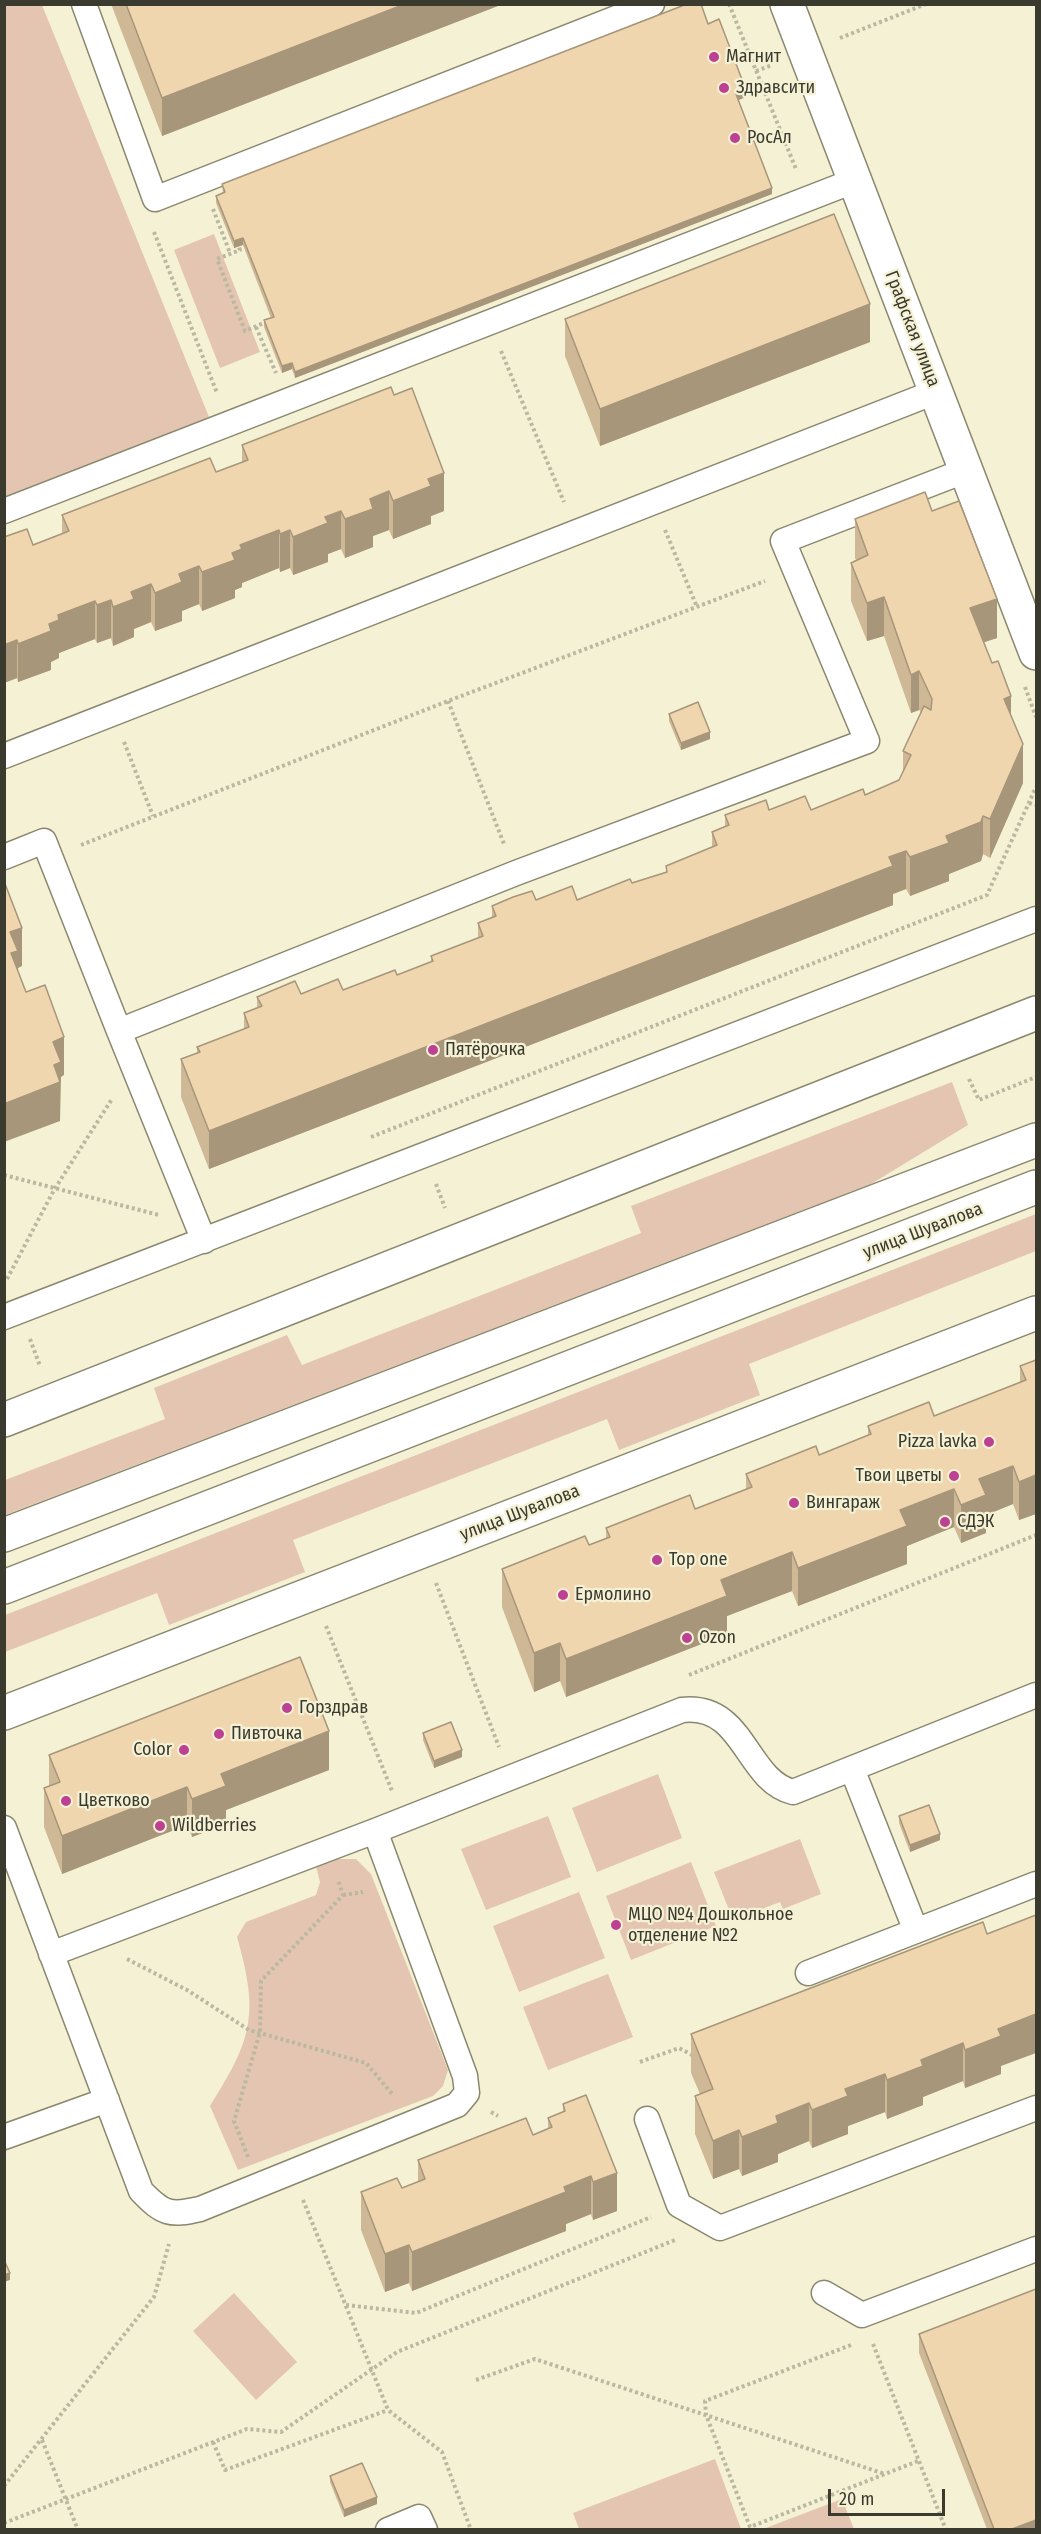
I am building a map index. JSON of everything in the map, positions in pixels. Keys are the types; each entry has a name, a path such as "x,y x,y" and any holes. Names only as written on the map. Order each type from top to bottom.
{"street":[{"name":"Графская улица","path":"788,4 1036,652"},
{"path":"4,1420 1036,1013"},
{"path":"4,1535 1036,1140"},
{"name":"улица Шувалова","path":"4,1587 1036,1187"},
{"name":"улица Шувалова","path":"4,1713 1036,1313"}],"lane":[{"path":"84,4 154,200 652,4"},
{"path":"4,511 856,180"},
{"path":"4,756 114,715 935,392"},
{"path":"119,1031 516,873 867,741 783,541 967,470"},
{"path":"4,857 44,841 204,1241"},
{"path":"4,1317 1036,920"},
{"path":"51,1954 375,1831 682,1710 699,1708 732,1728 770,1778 782,1789 793,1792 1036,1695"},
{"path":"852,1769 916,1931"},
{"path":"4,1828 141,2191 157,2209 176,2214 200,2209 457,2105 467,2092 465,2076 375,1831"},
{"path":"808,1973 1036,1884"},
{"path":"4,2138 107,2100"},
{"path":"647,2119 679,2205 720,2228 1036,2108"},
{"path":"824,2293 862,2315 1036,2249"},
{"path":"388,2529 420,2517 425,2529"}],"path":[{"path":"729,4 808,198"},
{"path":"202,180 230,253"},
{"path":"152,225 220,400"},
{"path":"234,236 240,250 217,259 245,331 267,322 268,326"},
{"path":"498,343 566,508"},
{"path":"654,502 697,607"},
{"path":"51,856 746,588"},
{"path":"448,701 516,873"},
{"path":"114,715 153,816"},
{"path":"368,1139 987,895 1036,787"},
{"path":"1029,803 1036,805"},
{"path":"6,1279 54,1190 118,1090"},
{"path":"4,1175 54,1190 169,1217 158,1221"},
{"path":"4,1271 6,1279"},
{"path":"6,1279 18,1274"},
{"path":"689,1675 1036,1535"},
{"path":"432,1574 501,1752"},
{"path":"322,1616 393,1795"},
{"path":"242,2162 249,2159 234,2121 260,2032 261,1981 343,1895 327,1849"},
{"path":"119,1955 187,1990 249,2030 366,2063 397,2101"},
{"path":"640,2062 679,2048 694,2056 701,2053"},
{"path":"301,2194 388,2410 442,2452 471,2529"},
{"path":"346,2305 416,2313 679,2205"},
{"path":"4,2486 154,2297 176,2214"},
{"path":"4,2523 247,2429 281,2432 374,2371 397,2352 675,2240"},
{"path":"862,2315 946,2529"},
{"path":"871,2337 705,2401 706,2415 750,2527 918,2461"},
{"path":"476,2380 535,2359 885,2474"},
{"path":"213,2442 225,2470 388,2410"},
{"path":"41,2440 78,2529"}],"shaded area":[{"path":"5,4 42,5 209,417 5,496"},
{"path":"214,234 260,352 220,368 174,250"},
{"path":"952,1082 968,1125 871,1184 5,1515 5,1480 165,1419 154,1388 287,1335 302,1365 641,1233 631,1206"},
{"path":"1036,1214 1036,1251 749,1364 760,1395 619,1450 607,1419 293,1540 305,1572 169,1625 157,1593 5,1652 5,1615"},
{"path":"658,1774 682,1838 597,1872 572,1808"},
{"path":"548,1816 571,1877 486,1910 461,1849"},
{"path":"800,1839 821,1894 783,1909 780,1902 733,1920 714,1872"},
{"path":"337,1859 356,1859 371,1874 448,2070 443,2086 433,2096 238,2170 210,2106 235,2062 248,2025 248,1986 237,1937 246,1922 316,1895 320,1882 316,1866"},
{"path":"691,1862 716,1926 631,1960 606,1896"},
{"path":"579,1892 605,1958 519,1992 493,1926"},
{"path":"608,1974 633,2037 548,2070 523,2007"},
{"path":"234,2293 297,2362 256,2400 193,2331"},
{"path":"715,2459 741,2529 579,2529 573,2513"},
{"path":"842,2499 854,2529 763,2529"}],"building":[{"path":"126,4 405,4 162,98"},
{"path":"687,4 701,4 708,24 719,19 746,90 736,94 772,188 295,372 292,363 282,366 264,320 274,317 243,238 234,241 216,196 225,192 222,184"},
{"path":"834,214 870,304 600,409 565,319"},
{"path":"391,387 394,395 412,388 444,473 428,479 431,486 393,501 389,491 370,499 373,509 345,519 341,511 325,517 328,523 293,537 290,530 280,534 279,530 240,545 242,549 232,553 235,560 202,572 199,566 179,574 182,582 155,593 151,584 131,592 134,599 113,607 111,600 97,605 95,601 58,615 59,620 49,624 51,631 18,644 17,640 4,645 4,537 27,529 33,545 69,531 62,515 210,458 216,472 248,460 242,445"},
{"path":"925,492 932,511 959,501 997,599 970,608 992,663 998,661 1011,696 1004,699 1023,744 990,819 983,816 981,822 946,836 949,843 910,857 906,851 889,857 893,866 209,1131 181,1059 200,1052 197,1047 249,1027 244,1013 262,1006 257,997 295,981 301,994 338,979 343,990 395,970 397,975 433,961 431,956 483,936 478,923 496,916 492,906 513,897 532,891 536,900 572,886 577,900 630,879 632,883 667,872 666,866 717,845 712,832 729,825 725,815 766,800 769,810 805,796 811,810 863,789 865,795 899,780 911,755 903,751 924,706 931,710 932,699 919,671 911,675 884,597 867,603 851,563 868,555 855,519"},
{"path":"698,702 710,732 681,743 669,714"},
{"path":"4,881 22,928 10,932 18,951 11,953 26,992 45,985 64,1037 53,1042 61,1062 54,1065 60,1082 4,1104"},
{"path":"1036,1360 1036,1475 1019,1482 1013,1466 979,1479 986,1495 961,1505 954,1489 900,1510 907,1526 798,1568 792,1552 721,1580 727,1596 566,1659 560,1643 534,1653 502,1569 585,1536 589,1545 610,1537 606,1528 690,1495 695,1509 752,1487 746,1474 816,1446 819,1455 871,1434 868,1426 929,1402 934,1416 1026,1380 1020,1366"},
{"path":"300,1657 329,1731 221,1774 226,1786 192,1799 187,1787 62,1836 44,1788 60,1782 49,1755"},
{"path":"451,1722 462,1750 434,1761 423,1733"},
{"path":"929,1805 940,1834 910,1845 899,1816"},
{"path":"1036,1915 1036,2014 998,2029 1001,2036 965,2050 963,2043 921,2060 923,2066 887,2080 885,2074 845,2089 848,2096 812,2110 809,2103 776,2116 778,2123 742,2137 739,2130 713,2141 695,2096 713,2089 691,2034 983,1922 987,1934"},
{"path":"586,2095 617,2173 593,2182 591,2176 564,2187 566,2192 412,2252 409,2245 385,2254 361,2192 397,2178 402,2188 425,2179 418,2160 526,2118 533,2135 552,2127 548,2118 565,2111 563,2104"},
{"path":"4,2260 10,2273 4,2275"},
{"path":"1036,2289 1036,2520 1012,2529 994,2529 919,2334"},
{"path":"362,2463 377,2497 344,2510 330,2476"}],"place":[{"name":"Магнит","path":"714,57"},
{"name":"Здравсити","path":"724,88"},
{"name":"РосАл","path":"735,138"},
{"name":"Пятёрочка","path":"433,1050"},
{"name":"Pizza lavka","path":"989,1442"},
{"name":"Твои цветы","path":"954,1476"},
{"name":"Вингараж","path":"794,1503"},
{"name":"СДЭК","path":"945,1522"},
{"name":"Top one","path":"657,1560"},
{"name":"Ермолино","path":"563,1595"},
{"name":"Ozon","path":"687,1638"},
{"name":"Горздрав","path":"287,1708"},
{"name":"Пивточка","path":"219,1734"},
{"name":"Color","path":"184,1750"},
{"name":"Цветково","path":"66,1801"},
{"name":"Wildberries","path":"160,1826"},
{"name":"МЦО №4 Дошкольное отделение №2","path":"616,1925"}]}
